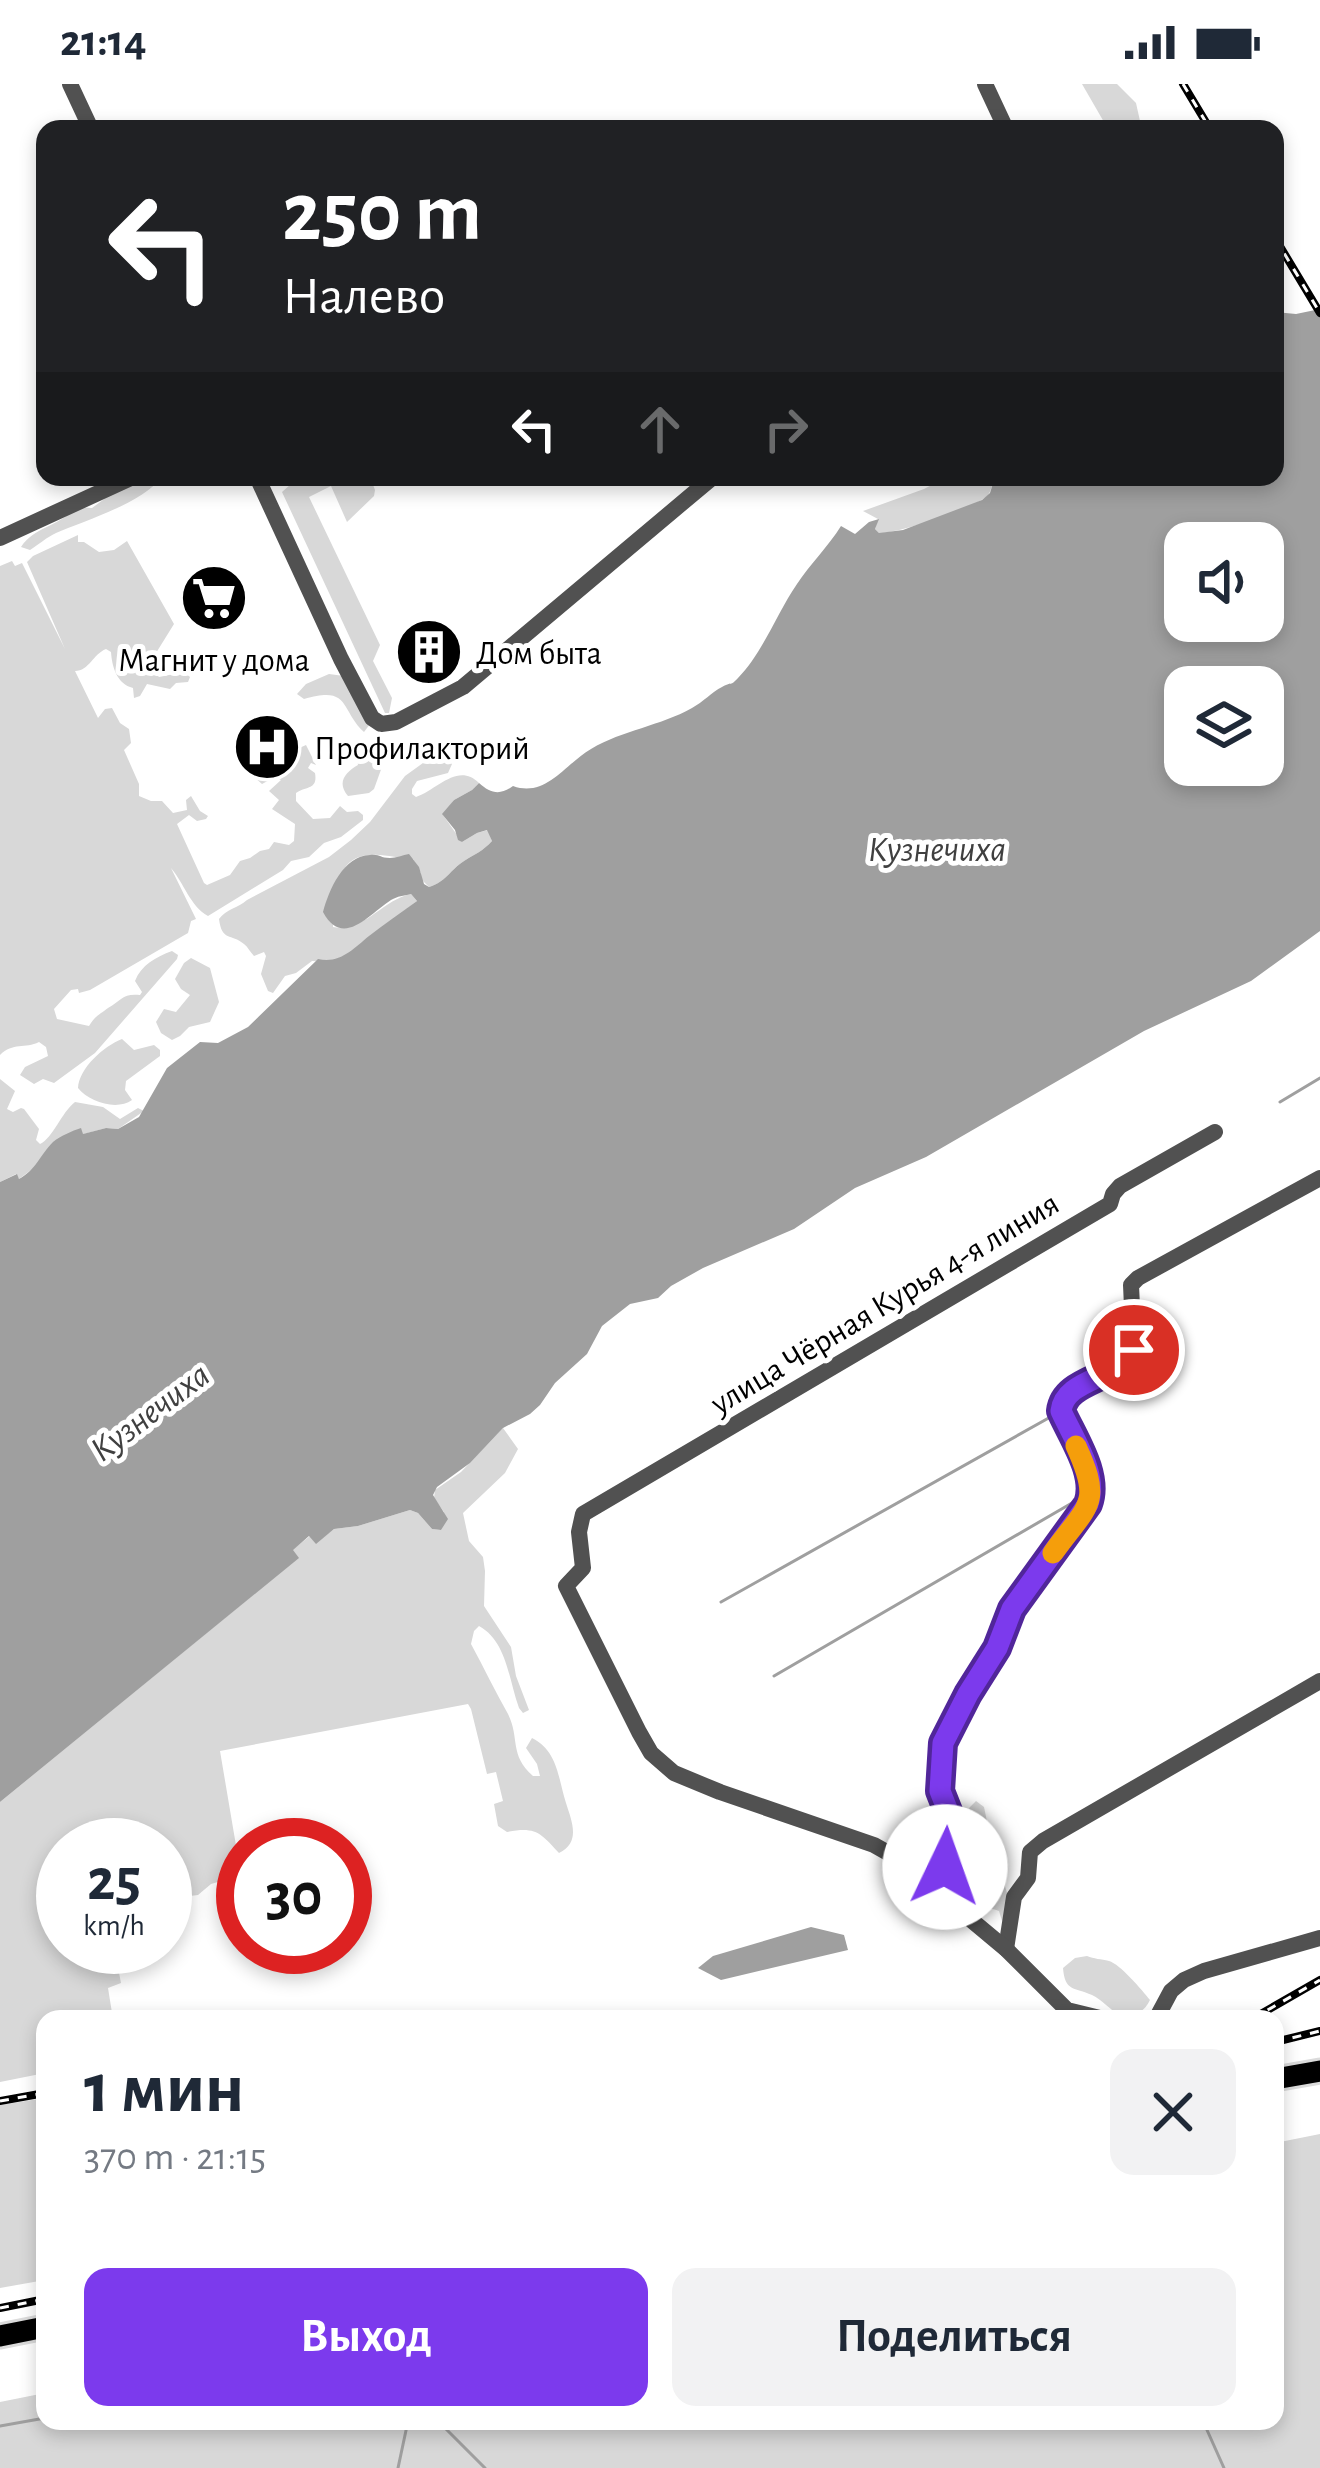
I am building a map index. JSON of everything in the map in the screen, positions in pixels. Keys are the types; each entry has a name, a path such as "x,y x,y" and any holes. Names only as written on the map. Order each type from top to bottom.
{"main road":[{"path":"1284,2077 1320,2071"},
{"path":"0,2336 36,2329"}],"street":[{"path":"70,84 87,120"},
{"path":"985,84 1002,120"},
{"path":"0,538 113,486"},
{"path":"261,486 341,659 372,718 381,724 396,722 463,687 702,486"},
{"name":"улица Чёрная Курья 4-я линия","path":"934,1891 897,1858 874,1846 704,1786 674,1773 651,1753 566,1586 583,1568 580,1522 583,1514 1110,1204 1120,1186 1215,1132"},
{"path":"1067,2010 1006,1949 934,1891 955,1844 955,1829 940,1791 943,1743 997,1648 1012,1609 1088,1504 1090,1475 1061,1411 1063,1399 1127,1362 1134,1350 1131,1285 1320,1178"},
{"path":"1006,1949 1014,1897 1028,1878 1030,1852 1320,1681"},
{"path":"1161,2010 1184,1980 1320,1938"}],"shaded area":[{"path":"1082,84 1117,84 1136,103 1140,120 1103,120"},
{"path":"131,486 153,486 30,550 21,547 77,507 92,508"},
{"path":"289,486 331,486 309,497 380,645 373,661 392,698 389,713 385,713 282,492"},
{"path":"331,486 373,486 374,496 347,522"},
{"path":"992,486 981,500 902,529 879,533 875,529 878,519 863,511 924,489"},
{"path":"78,535 78,542 99,552 114,550 127,541 174,624 156,653 159,666 155,673 159,677 184,672 190,677 188,682 170,689 147,684 134,698 133,688 119,679 106,649 75,671 98,718 112,708 129,729 131,743 124,750 139,784 139,796 162,801 173,813 187,810 186,800 191,796 208,816 197,821 189,815 177,824 204,883 230,875 240,861 269,849 274,842 289,845 294,841 295,824 272,809 279,800 269,791 281,780 275,777 262,784 254,777 254,765 306,745 316,765 311,763 308,768 315,778 313,785 296,793 296,801 313,819 330,818 340,806 347,812 358,811 363,820 208,916 171,868 196,919 188,933 90,990 71,990 54,1009 57,1019 89,1026 123,998 140,995 135,981 150,962 172,951 177,959 95,1053 54,1083 43,1079 34,1084 20,1075 25,1067 48,1056 46,1047 39,1042 0,1055 0,566 22,563 65,649 27,562"},
{"path":"329,674 344,676 370,724 364,732 337,697 304,699 297,694 306,684"},
{"path":"361,742 383,746 387,753 374,789 348,796 343,782 358,765 354,746"},
{"path":"450,759 448,773 417,781 412,794 416,797 456,776 471,777 479,783 454,800 443,815 462,842 488,830 492,841 429,887 413,859 372,855 350,862 339,880 333,927 355,925 401,897 411,894 417,901 349,954 329,962 312,961 285,976 273,993 268,991 261,974 264,952 254,956 225,934 219,919 329,857 370,822 405,776 423,763"},
{"path":"191,958 210,968 219,1002 210,1022 189,1027 172,1040 156,1022 164,1009 176,1012 190,995 175,979"},
{"path":"122,1039 134,1050 154,1045 160,1056 126,1081 125,1090 132,1100 119,1105 96,1101 78,1088 79,1080 94,1059"},
{"path":"0,1079 15,1091 7,1109 24,1109 39,1129 36,1140 40,1144 75,1102 103,1107 120,1119 138,1108 144,1111 118,1129 54,1142 39,1164 19,1179 16,1174 0,1182"},
{"path":"503,1428 518,1449 505,1473 463,1513 469,1541 483,1557 484,1606 511,1647 529,1710 523,1713 519,1708 496,1641 479,1626 471,1644 508,1714 526,1768 540,1776 526,1748 532,1738 552,1758 572,1824 570,1843 559,1853 538,1833 507,1832 498,1826 494,1804 503,1801 496,1772 487,1774 468,1704 220,1751 231,1818 216,1818 216,1882 198,1895 192,1896 192,1818 36,1818 36,1974 119,1974 121,1983 108,1988 112,2010 36,2010 36,2075 0,2082 0,1802 298,1558 292,1550 310,1536 316,1543 334,1529 410,1510 432,1529 441,1530 444,1512 434,1498 435,1490 461,1472"},
{"path":"976,1801 984,1807 1009,1899 1002,1921 999,1911 966,1904 948,1887 950,1872 975,1849 978,1828 969,1808"},
{"path":"1075,1958 1109,1961 1125,1972 1150,2000 1145,2008 1112,2010 1068,1985 1063,1968"},
{"path":"36,2099 36,2282 0,2288 0,2105"},
{"path":"1320,2134 1320,2468 0,2468 0,2402 36,2395 36,2430 1284,2430 1284,2141"}],"water":[{"name":"Кузнечиха","path":"1320,309 1320,931 1251,981 1144,1031 926,1157 855,1188 794,1229 703,1268 658,1298 630,1304 602,1326 587,1354 555,1383 540,1405 503,1428 470,1463 437,1487 433,1495 448,1519 441,1530 432,1529 410,1510 334,1529 316,1544 309,1536 293,1550 299,1558 0,1802 0,1182 25,1175 66,1134 81,1128 83,1134 118,1129 139,1117 167,1068 200,1042 218,1043 248,1027 318,959 346,954 417,901 411,894 396,898 356,925 339,928 323,912 333,885 352,861 370,855 409,854 424,884 435,885 492,841 487,830 458,840 442,814 479,783 499,792 545,784 591,749 680,714 733,683 841,526 855,534 879,519 875,529 879,533 903,530 982,500 992,486 1284,486 1284,313"},
{"path":"811,1927 844,1935 848,1950 721,1980 698,1968 713,1956"}],"waterway":[{"path":"1280,1102 1320,1078"},
{"path":"721,1602 1054,1415"},
{"path":"774,1676 1084,1496"},
{"path":"0,2426 36,2420"},
{"path":"398,2468 406,2430"},
{"path":"447,2430 485,2468"},
{"path":"1207,2430 1224,2468"}],"railway":[{"path":"1183,84 1205,120"},
{"path":"1284,253 1320,313"},
{"path":"1268,2010 1320,1980"},
{"path":"1284,2040 1320,2031"},
{"path":"0,2101 36,2095"},
{"path":"0,2308 36,2301"}],"slow traffic":[{"path":"1053,1553 1092,1494 1090,1475 1076,1446"}],"place":[{"name":"Магнит у дома","path":"214,598"},
{"name":"Дом быта","path":"429,652"},
{"name":"Профилакторий","path":"267,747"}],"route":[{"path":"945,1867 955,1844 955,1829 940,1791 943,1743 952,1720 997,1648 1012,1609 1092,1494 1090,1475 1060,1405 1068,1393 1127,1362 1134,1350"}]}
